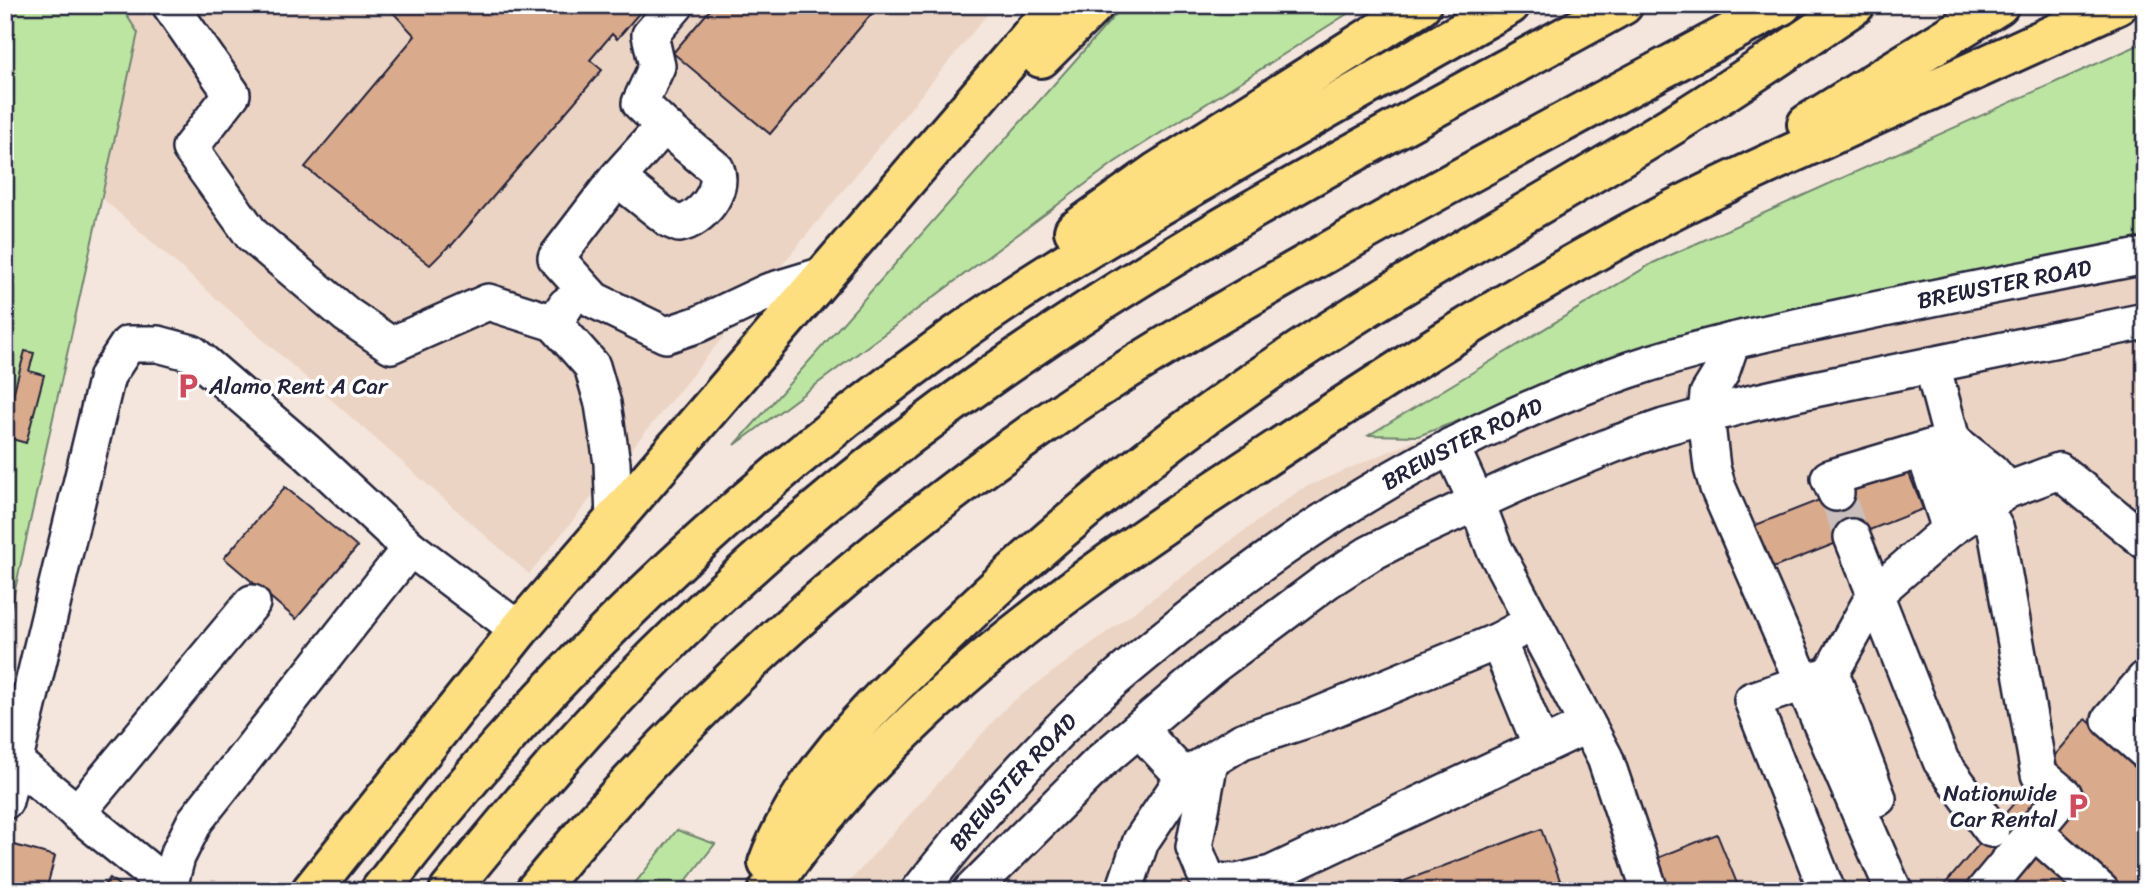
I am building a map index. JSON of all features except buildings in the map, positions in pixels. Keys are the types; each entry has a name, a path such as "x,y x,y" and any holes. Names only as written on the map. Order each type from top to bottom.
{"highway":[{"path":"311,891 519,630 1056,5"},
{"path":"835,265 1094,5"},
{"path":"905,373 1054,247 1121,196 1421,5"},
{"path":"380,891 523,718 612,625 743,503 853,412 1012,297 1098,243 1286,131 1510,5"},
{"path":"449,891 534,788 657,656 796,527 906,438 998,370 1158,267 1359,150 1623,5"},
{"path":"535,891 643,767 691,718 832,589 933,507 1046,424 1141,361 1297,269 1782,5"},
{"path":"757,891 773,848 829,757 957,624 1047,542 1179,434 1323,334 1678,122 1855,5"},
{"path":"768,891 834,804 938,699 1030,620 1177,514 1378,384 1581,260 1660,216 1999,5"},
{"path":"1660,216 1776,160 2118,5"},
{"path":"571,891 643,767"}],"street":[{"path":"170,5 232,94 190,148 252,235 347,315 391,345 488,302 554,323 592,366 596,379 603,404 612,463 614,520"},
{"path":"617,178 670,220 679,224 695,219 716,193 719,176 716,169 640,103 657,66 650,35 676,5"},
{"path":"664,126 617,178 556,258 594,300 666,335 699,324 767,292 835,265"},
{"name":"BREWSTER ROAD","path":"919,891 1012,781 1075,715 1137,660 1260,565 1354,501 1451,446 1523,410 1560,396 1631,370 1731,341 2145,256"},
{"path":"554,323 565,305 594,300"},
{"name":"BREWSTER ROAD","path":"971,891 1067,794 1213,666 1369,554 1615,443 1759,401 2145,321"},
{"path":"1731,341 1721,373 1708,394 1706,416 1712,468 1718,488 1818,678 1919,891"},
{"path":"5,801 107,376 128,344 158,344 192,353 411,548 519,630"},
{"path":"1932,365 1938,446 1950,529"},
{"path":"1451,446 1494,548 1605,758 1650,891"},
{"path":"1836,493 1829,478 1938,446"},
{"path":"1938,446 1964,485 1996,499"},
{"path":"1827,891 1752,700 1818,678 1875,594 1950,529 1996,499 2059,471 2145,541"},
{"path":"1984,891 2064,795 2039,774 1996,530 1996,499"},
{"path":"1852,537 1941,761 1991,829"},
{"path":"15,762 169,889 177,857 195,821 411,548"},
{"path":"1260,565 1292,607"},
{"path":"77,813 252,603"},
{"path":"1124,891 1141,841 1197,769 1242,741 1309,719 1498,641 1533,622"},
{"path":"1498,641 1541,746"},
{"path":"1818,678 1894,891"},
{"path":"2145,679 2110,720 2145,751"},
{"path":"1197,769 1194,847 1208,881 1237,882 1271,874 1587,725"},
{"path":"1139,729 1197,769"},
{"path":"2034,831 2101,891"}],"shaded area":[{"path":"120,5 995,5 529,574 102,198 138,33"},
{"path":"2145,226 2145,891 841,891 1008,705 1301,489 1699,319"}],"green space":[{"path":"5,5 120,5 138,33 5,635"},
{"path":"1124,5 1361,5 1115,162 735,445"},
{"path":"2145,42 2145,238 1696,331 1418,436 1369,435 1653,263"},
{"path":"677,830 715,844 678,891 629,891"}],"tunnel":[{"path":"1836,493 1852,537"}],"place":[{"name":"Alamo Rent A Car","path":"188,386"},
{"name":"Nationwide Car Rental","path":"2078,806"}]}
